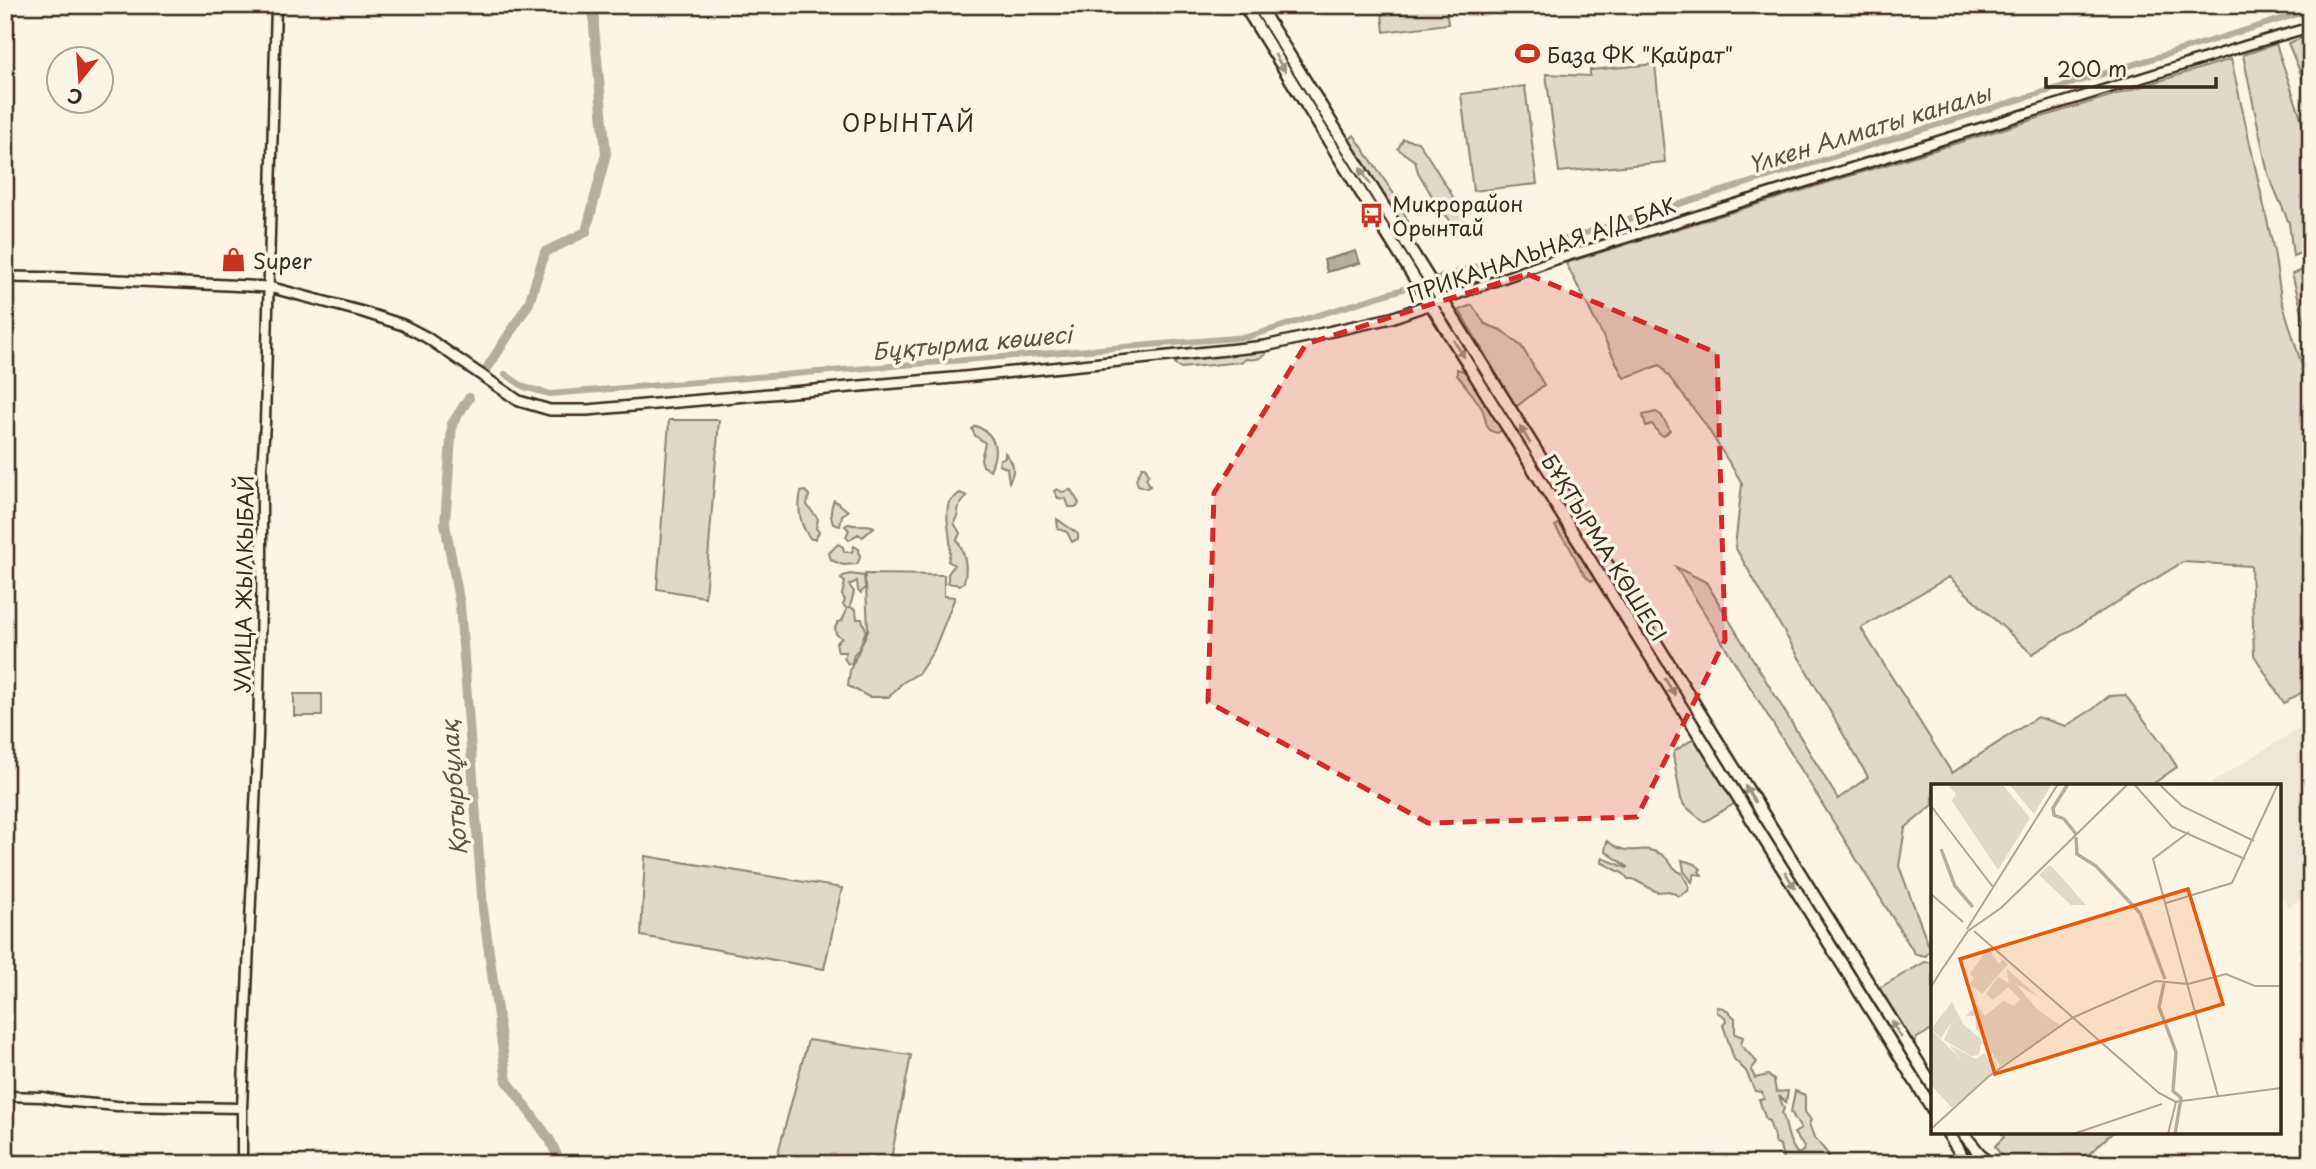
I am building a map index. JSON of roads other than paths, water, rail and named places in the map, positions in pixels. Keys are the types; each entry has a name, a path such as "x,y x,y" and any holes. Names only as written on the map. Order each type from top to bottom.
{"main road":[{"name":"БҰҚТЫРМА КӨШЕСІ","path":"1244,5 1431,305 1508,419 1931,1083"},
{"name":"БҰҚТЫРМА КӨШЕСІ","path":"1258,5 1415,254 1508,419"},
{"name":"ПРИКАНАЛЬНАЯ А/Д БАК","path":"5,277 269,287 403,325 426,337 519,401 550,410 587,410 964,377 1265,346 1391,318 1431,305 1440,297"},
{"name":"БҰҚТЫРМА КӨШЕСІ","path":"1589,548 1931,1107"},
{"path":"1838,957 1848,951"},
{"path":"1948,1134 1964,1164"},
{"path":"1963,1134 1981,1164"},
{"path":"1964,1134 1988,1164"}],"street":[{"name":"УЛИЦА ЖЫЛКЫБАЙ","path":"242,1164 258,736 262,469 276,5"},
{"name":"ПРИКАНАЛЬНАЯ А/Д БАК","path":"1440,297 2248,44 2311,27"},
{"path":"5,1096 117,1105 242,1108"}],"waterway":[{"name":"Қотырбұлақ","path":"488,367 529,303 545,252 586,232 606,154 594,5"},
{"name":"Бұқтырма көшесі","path":"505,374 524,387 550,394 1247,337 2311,10"},
{"name":"Қотырбұлақ","path":"469,398 452,424 445,524 460,605 483,909 507,1081 550,1140 561,1164"}],"place":[{"name":"База ФК \"Қайрат\"","path":"1527,54"},
{"name":"Микрорайон Орынтай","path":"1372,215"},
{"name":"Super","path":"233,260"}],"district":[{"name":"ОРЫНТАЙ","path":"909,122"}],"water label":[{"name":"Үлкен Алматы каналы","path":"1869,128"}]}
